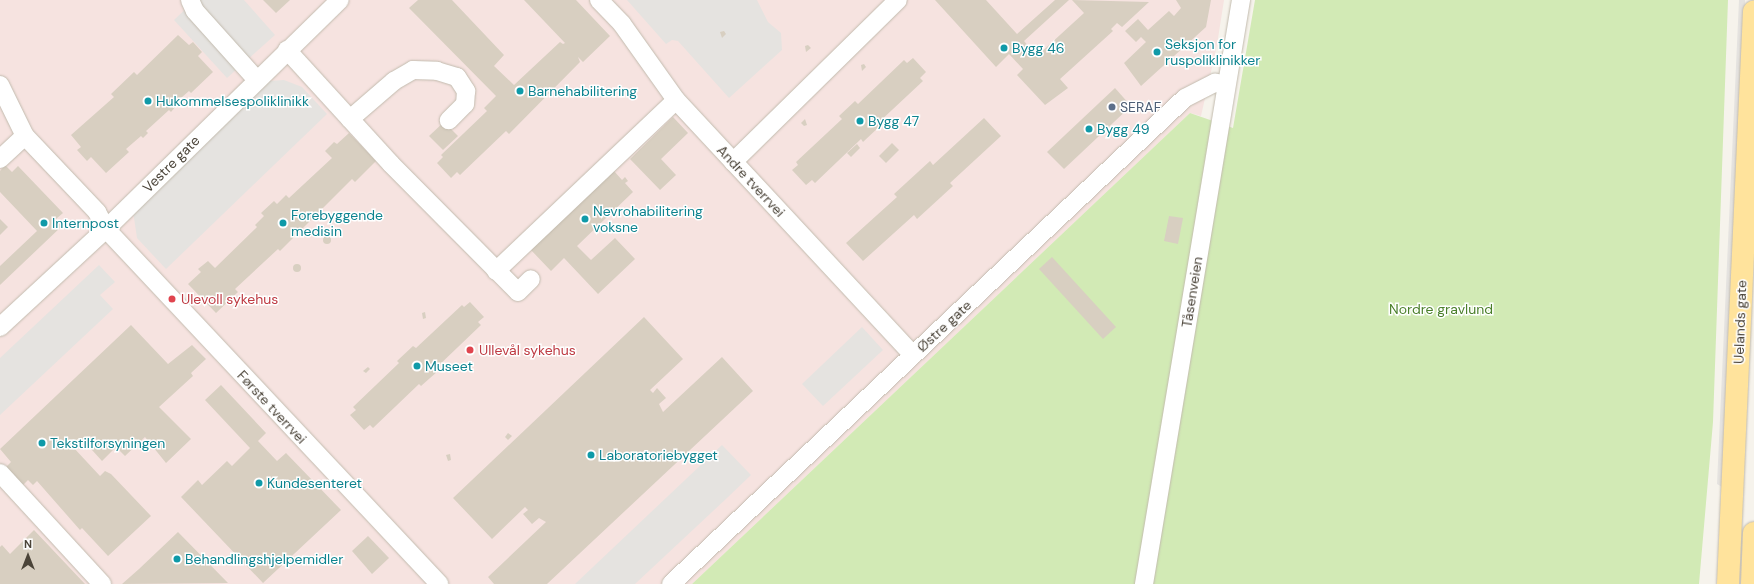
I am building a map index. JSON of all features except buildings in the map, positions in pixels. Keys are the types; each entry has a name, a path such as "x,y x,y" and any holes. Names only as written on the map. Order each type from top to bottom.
{"main road":[{"name":"Uelands gate","path":"1728,584 1754,12"},
{"path":"1752,584 1754,533"}],"street":[{"path":"190,0 194,11 256,79"},
{"name":"Vestre gate","path":"0,326 106,228 256,79 340,0"},
{"name":"Andre tverrvei","path":"599,0 622,24 676,100 913,355"},
{"path":"733,162 898,0"},
{"name":"Tåsenveien","path":"1144,584 1241,0"},
{"path":"287,50 350,119 518,292 531,279"},
{"path":"350,119 394,81 413,70 437,71 457,78 466,91 465,104 449,120"},
{"name":"Østre gate","path":"671,584 1185,98 1215,83 1226,84"},
{"name":"Første tverrvei","path":"0,85 25,136 97,212 106,228 439,584"},
{"path":"496,270 676,100"},
{"path":"0,159 25,136"},
{"path":"0,473 102,584"}],"shaded area":[{"name":"Ullevål sykehus","path":"0,0 1224,0 1217,45 1201,116 1190,113 692,584 0,584"},
{"path":"195,0 244,0 275,35 227,78 174,20"},
{"path":"627,0 757,0 768,22 781,33 782,50 729,98 678,41 672,40 666,44"},
{"path":"1739,0 1745,0 1724,488 1717,484"},
{"path":"284,80 302,87 327,114 166,269 137,238 133,211 270,81"},
{"path":"99,265 115,282 100,295 113,309 0,415 0,358"},
{"path":"862,327 883,350 823,406 802,384"},
{"path":"722,445 751,475 727,498 635,584 575,584"}],"green space":[{"name":"Nordre gravlund","path":"1255,0 1728,0 1713,422 1699,584 692,584 1190,113 1233,128"}],"place":[{"name":"Bygg 46","path":"1004,48"},
{"name":"Seksjon for ruspoliklinikker","path":"1157,52"},
{"name":"Barnehabilitering","path":"520,91"},
{"name":"Hukommelsespoliklinikk","path":"148,101"},
{"name":"SERAF","path":"1112,107"},
{"name":"Bygg 47","path":"860,121"},
{"name":"Bygg 49","path":"1089,129"},
{"name":"Nevrohabilitering voksne","path":"585,219"},
{"name":"Internpost","path":"44,223"},
{"name":"Forebyggende medisin","path":"283,223"},
{"name":"Ulevoll sykehus","path":"172,299"},
{"name":"Ullevål sykehus","path":"470,350"},
{"name":"Museet","path":"417,366"},
{"name":"Tekstilforsyningen","path":"42,443"},
{"name":"Laboratoriebygget","path":"591,455"},
{"name":"Kundesenteret","path":"259,483"},
{"name":"Behandlingshjelpemidler","path":"177,559"}]}
